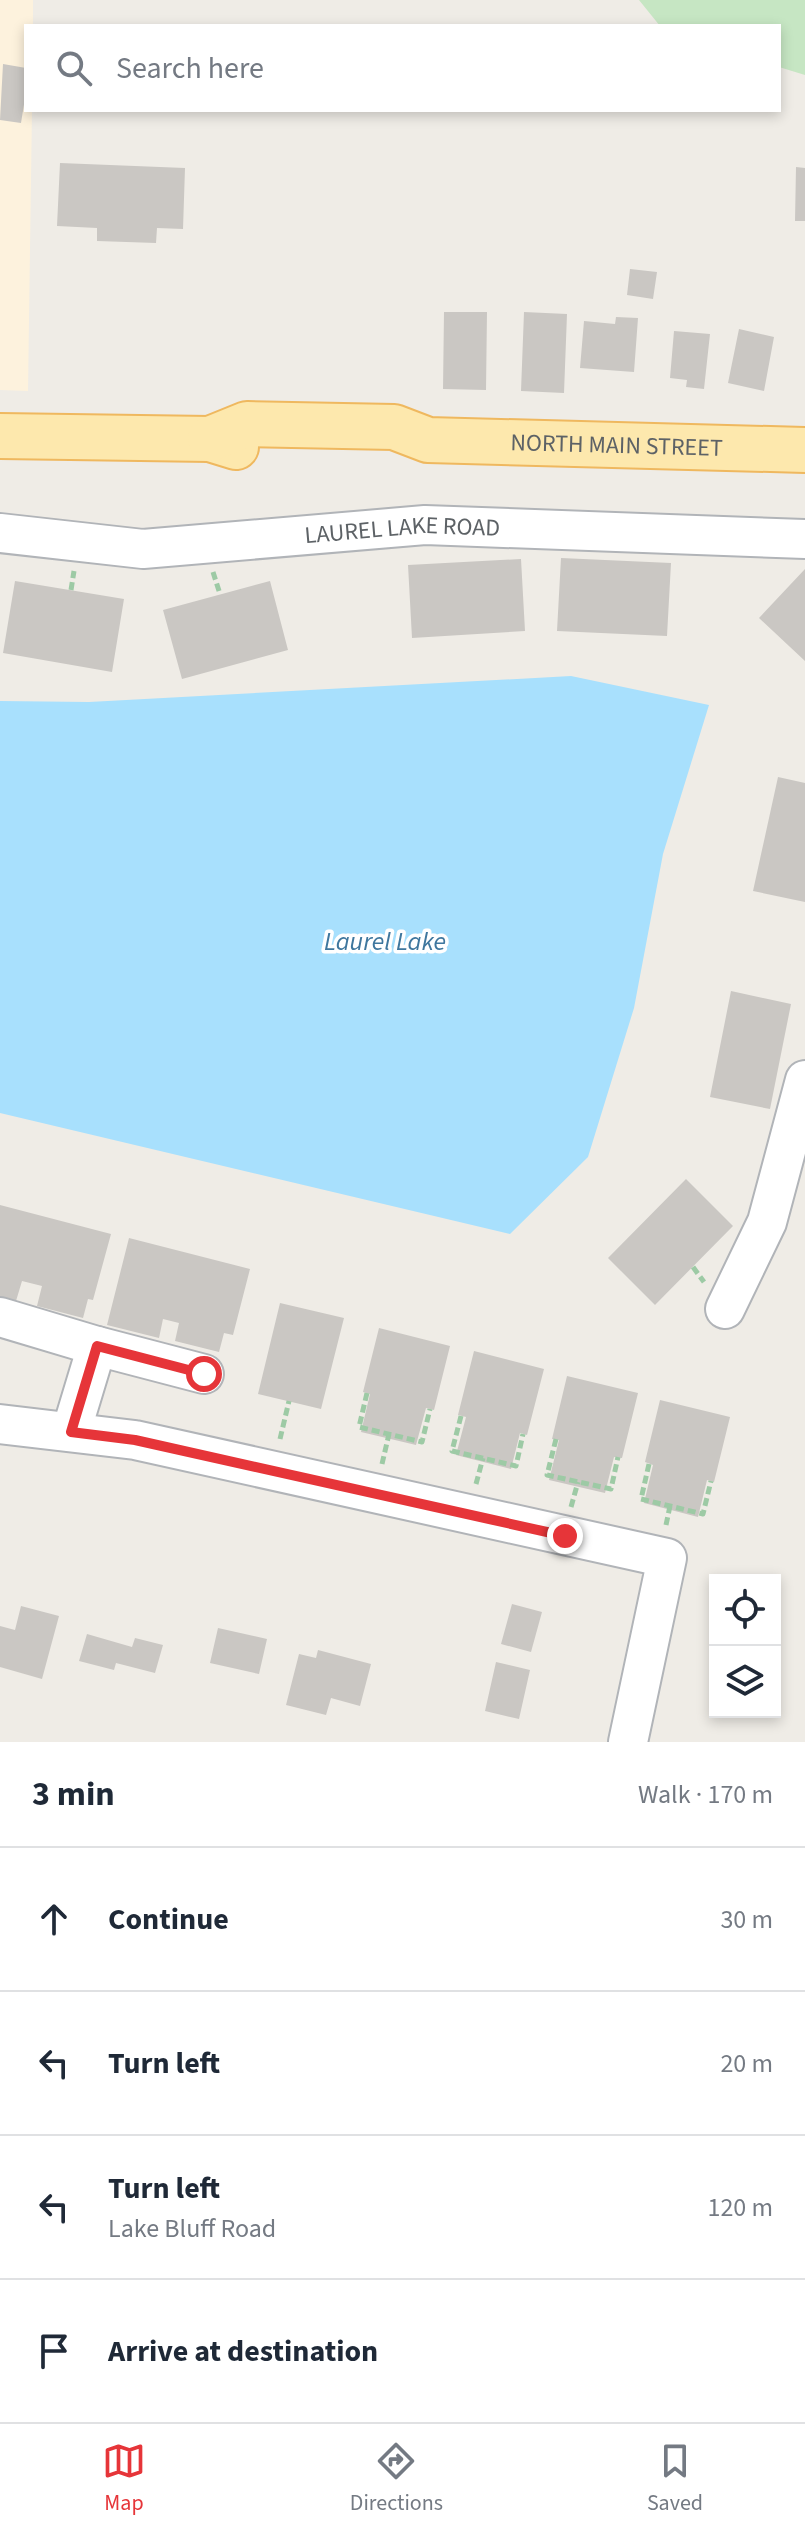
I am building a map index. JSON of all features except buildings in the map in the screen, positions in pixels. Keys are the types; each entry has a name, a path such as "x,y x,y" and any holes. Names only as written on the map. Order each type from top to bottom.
{"main road":[{"name":"NORTH MAIN STREET","path":"0,436 210,439 252,452 399,454 428,440 805,450"}],"street":[{"name":"LAUREL LAKE ROAD","path":"0,533 143,549 425,525 805,539"},
{"path":"725,1309 767,1222 805,1080"},
{"path":"0,1317 204,1374"},
{"path":"71,1432 97,1346"},
{"path":"0,1424 135,1440 667,1558 628,1742"}],"path":[{"path":"367,1393 359,1427 422,1442 430,1409"},
{"path":"272,1470 289,1401"},
{"path":"461,1416 452,1451 516,1466 523,1434"},
{"path":"556,1439 547,1475 611,1489 618,1457"},
{"path":"649,1464 641,1499 703,1514 711,1481"}],"shaded area":[{"path":"0,0 33,0 33,24 24,24 24,112 32,112 28,391 0,390"}],"green space":[{"path":"639,0 805,0 805,75 781,68 781,24 658,24"}],"water":[{"name":"Laurel Lake","path":"571,676 709,705 663,854 634,1008 588,1157 510,1234 0,1113 0,701 89,702"}],"route":[{"path":"204,1374 97,1346 71,1432 135,1440 565,1536"}]}
